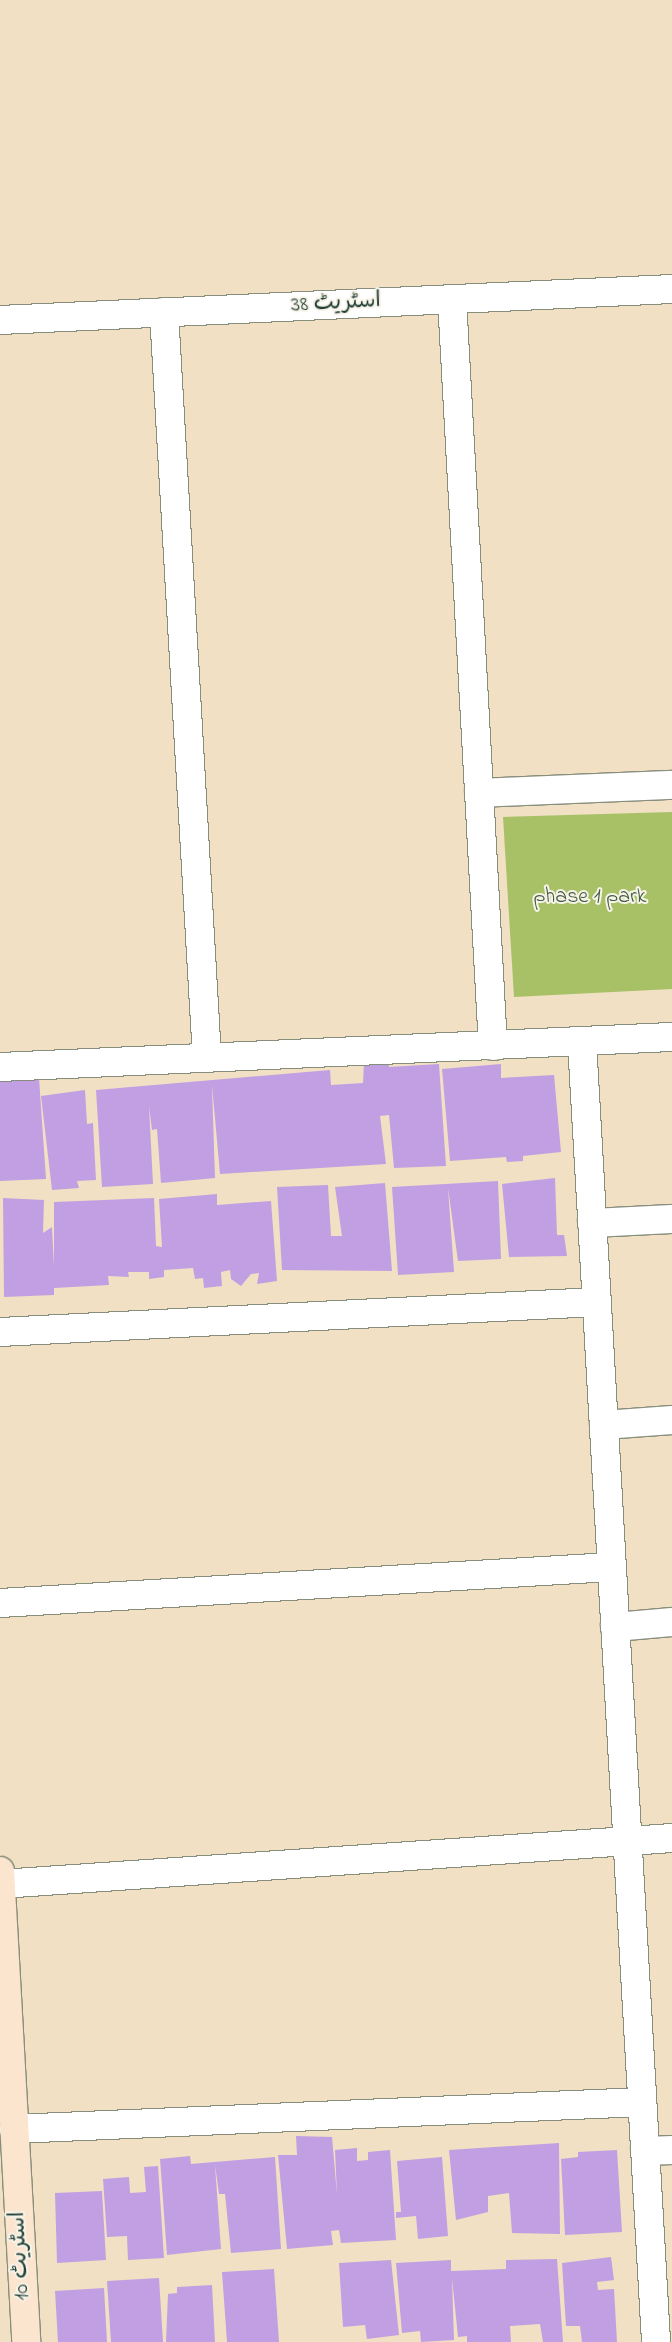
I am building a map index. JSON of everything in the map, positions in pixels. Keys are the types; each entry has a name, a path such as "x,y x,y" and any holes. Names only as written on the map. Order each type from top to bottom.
{"street":[{"name":"اسٹریٹ 38","path":"0,320 672,289"},
{"path":"452,299 493,1046"},
{"path":"164,312 207,1058"},
{"path":"479,793 672,785"},
{"path":"0,1067 672,1037"},
{"path":"582,1042 656,2342"},
{"path":"592,1223 672,1219"},
{"path":"0,1332 597,1302"},
{"path":"604,1425 672,1420"},
{"path":"0,1603 612,1567"},
{"path":"615,1627 672,1622"},
{"path":"0,1878 672,1838"},
{"name":"اسٹریٹ 10","path":"0,1878 14,2129 9,2189 26,2342"},
{"path":"14,2129 642,2102"},
{"path":"645,2151 672,2150"}],"green space":[{"name":"phase 1 park","path":"672,812 672,989 514,997 503,817"}],"building":[{"path":"389,1062 389,1067 439,1064 446,1166 394,1168 389,1115 380,1116 386,1164 220,1174 212,1085 215,1178 161,1183 157,1129 152,1130 149,1106 153,1184 102,1187 96,1090 330,1070 331,1085 363,1083 364,1063"},
{"path":"501,1064 501,1078 554,1075 561,1152 523,1156 523,1161 507,1162 506,1157 450,1161 442,1069"},
{"path":"39,1078 46,1179 0,1181 0,1081"},
{"path":"85,1090 87,1124 93,1123 96,1180 77,1181 79,1188 52,1190 41,1096"},
{"path":"555,1178 557,1235 564,1235 567,1256 509,1257 502,1184"},
{"path":"498,1181 501,1259 458,1261 448,1188 454,1272 398,1275 392,1187"},
{"path":"385,1183 392,1271 282,1270 277,1187 328,1185 331,1236 342,1236 335,1187"},
{"path":"217,1194 217,1205 271,1201 277,1281 257,1284 259,1273 251,1274 241,1286 231,1279 230,1270 221,1272 222,1286 204,1288 203,1278 195,1279 193,1268 164,1270 164,1277 149,1279 149,1272 128,1272 129,1277 108,1276 109,1285 54,1288 54,1295 4,1297 3,1198 44,1200 43,1233 52,1227 54,1267 54,1202 154,1198 156,1246 162,1247 159,1199"},
{"path":"296,2136 332,2137 337,2195 335,2150 357,2148 357,2161 368,2160 368,2152 390,2150 396,2240 341,2243 339,2230 331,2231 333,2245 287,2249 278,2155 297,2155"},
{"path":"559,2143 560,2234 512,2233 509,2193 488,2196 488,2212 456,2220 449,2150"},
{"path":"617,2150 622,2232 565,2235 561,2159 578,2157 578,2152"},
{"path":"190,2156 191,2164 275,2157 281,2249 231,2253 225,2194 219,2194 215,2165 221,2249 167,2255 160,2159"},
{"path":"442,2157 448,2236 418,2239 416,2216 396,2218 396,2212 401,2212 397,2161"},
{"path":"158,2166 164,2258 128,2260 127,2236 107,2237 103,2179 129,2177 130,2193 146,2192 144,2167"},
{"path":"102,2191 106,2260 57,2263 55,2193"},
{"path":"611,2257 614,2280 597,2282 598,2290 614,2289 617,2342 582,2342 580,2326 566,2326 562,2263"},
{"path":"557,2259 563,2342 543,2342 540,2324 510,2326 511,2342 467,2342 467,2336 458,2337 452,2278 454,2340 421,2342 420,2331 402,2333 396,2263 451,2260 451,2271 506,2269 506,2260"},
{"path":"391,2260 399,2335 367,2339 365,2325 343,2327 339,2263"},
{"path":"274,2269 279,2342 227,2342 222,2272"},
{"path":"159,2278 163,2342 111,2342 107,2281"},
{"path":"212,2285 215,2342 166,2342 168,2294 177,2293 177,2287"},
{"path":"104,2288 107,2342 58,2342 55,2291"}]}
